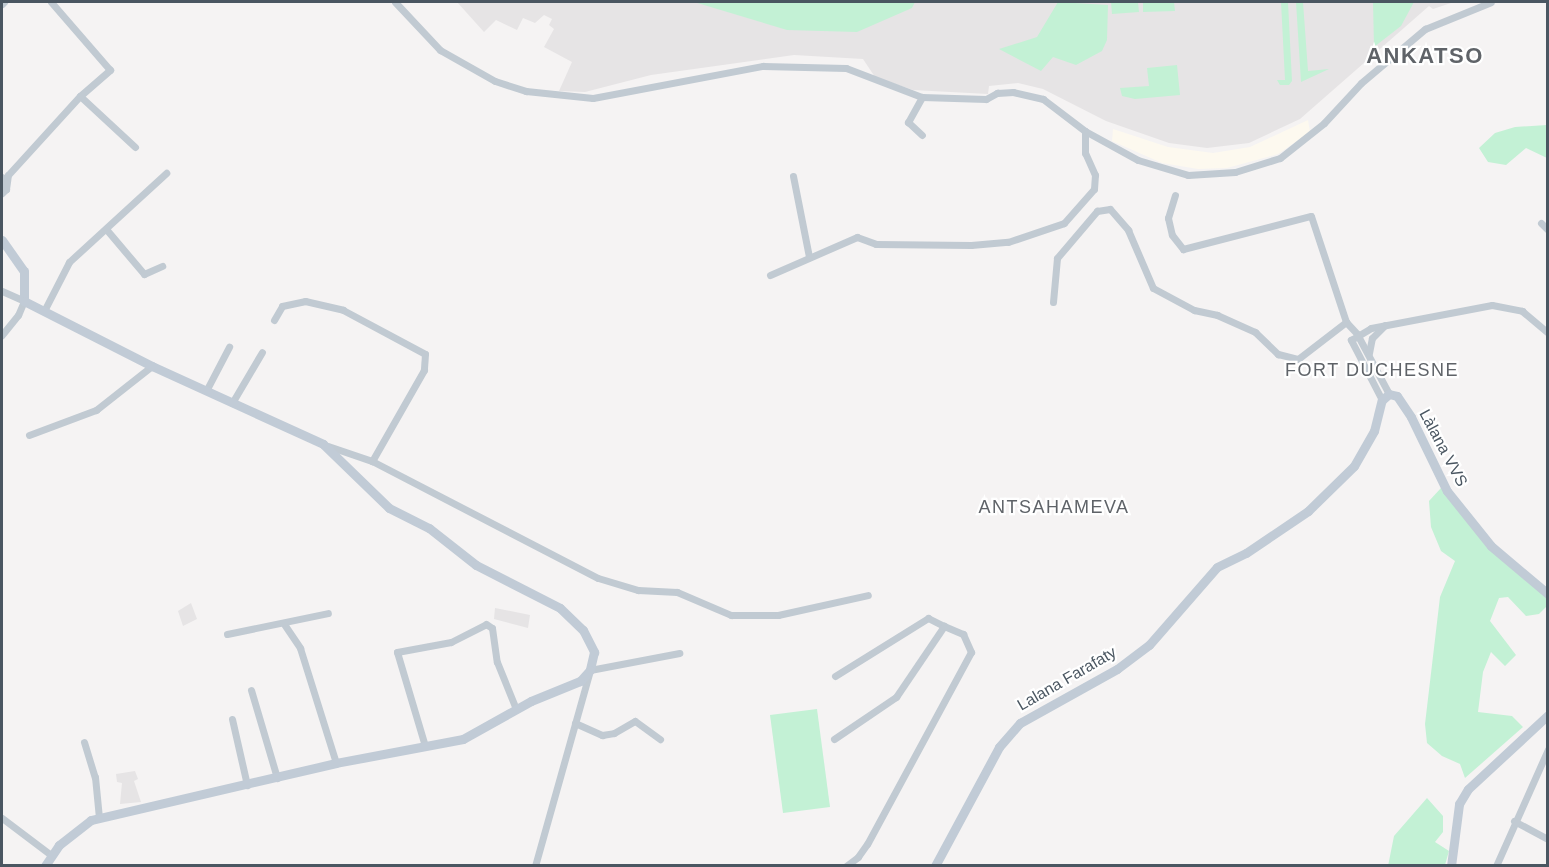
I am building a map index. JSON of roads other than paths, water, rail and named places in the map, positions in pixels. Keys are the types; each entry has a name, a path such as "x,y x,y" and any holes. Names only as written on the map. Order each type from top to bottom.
{"street":[{"path":"4,191 8,175 80,96 110,70 51,2"},
{"path":"395,2 441,50 495,81 526,91 593,98 763,66 796,64 846,68 922,98 986,99 997,93 1013,92 1043,99 1085,131 1138,160 1188,175 1235,172 1280,158 1324,123 1361,83 1425,29 1491,2"},
{"path":"80,96 135,147"},
{"path":"922,98 908,122 922,135"},
{"path":"770,274 857,237 876,244 971,245 1008,242 1064,223 1094,189 1095,175 1085,153 1085,131"},
{"path":"45,309 69,262 166,173"},
{"path":"793,176 809,257"},
{"path":"2,177 4,191"},
{"path":"1175,195 1168,218 1172,235 1183,249 1311,216 1346,322 1358,334 1370,357 1385,397"},
{"path":"1053,302 1057,258 1097,211 1110,209 1128,230 1153,288 1194,310 1218,315 1255,332 1278,354 1298,359 1346,322"},
{"path":"1541,223 1548,230"},
{"path":"106,228 144,274 162,266"},
{"path":"2,240 24,271 24,301 18,315 2,335"},
{"path":"2,291 45,309 152,366 232,403 323,444 372,461 598,578 638,590 677,592 730,615 778,615 868,595"},
{"path":"274,320 282,306 305,301 343,310 425,354 424,370 372,461"},
{"path":"1385,397 1350,340 1358,334 1387,324 1492,304 1522,310 1548,333"},
{"path":"1370,357 1370,342 1387,324"},
{"path":"206,391 229,347"},
{"path":"232,403 262,352"},
{"path":"29,435 96,410 152,366"},
{"name":"Làlana VVS","path":"1385,397 1397,396 1411,417 1447,492 1491,546 1548,594"},
{"name":"Lalana Farafaty","path":"935,866 999,747 1020,723 1041,708 1117,669 1149,645 1217,567 1246,553 1308,512 1354,466 1374,431 1385,397"},
{"path":"323,444 389,508 429,528 476,565 541,595 567,614 592,646 590,670 535,866"},
{"path":"227,634 285,624 311,614 328,613"},
{"path":"835,676 928,618 963,634 971,652 867,844 858,857 846,866"},
{"path":"285,624 300,648 336,763"},
{"path":"425,746 397,652 451,642 486,624 492,628 497,662 516,709"},
{"path":"834,739 896,697 945,626"},
{"path":"46,865 51,855 80,827 99,818 336,763 464,740 516,709 580,681 590,670 679,652"},
{"path":"251,690 277,778"},
{"path":"1451,866 1458,811 1468,789 1548,715"},
{"path":"232,719 247,785"},
{"path":"575,723 602,735 614,733 635,721 660,739"},
{"path":"84,742 95,777 99,818"},
{"path":"1497,866 1514,821 1548,749"},
{"path":"2,818 51,855"},
{"path":"1514,821 1548,839"}],"district":[{"name":"ANKATSO","path":"1425,56"},
{"name":"FORT DUCHESNE","path":"1372,370"},
{"name":"ANTSAHAMEVA","path":"1054,507"}]}
